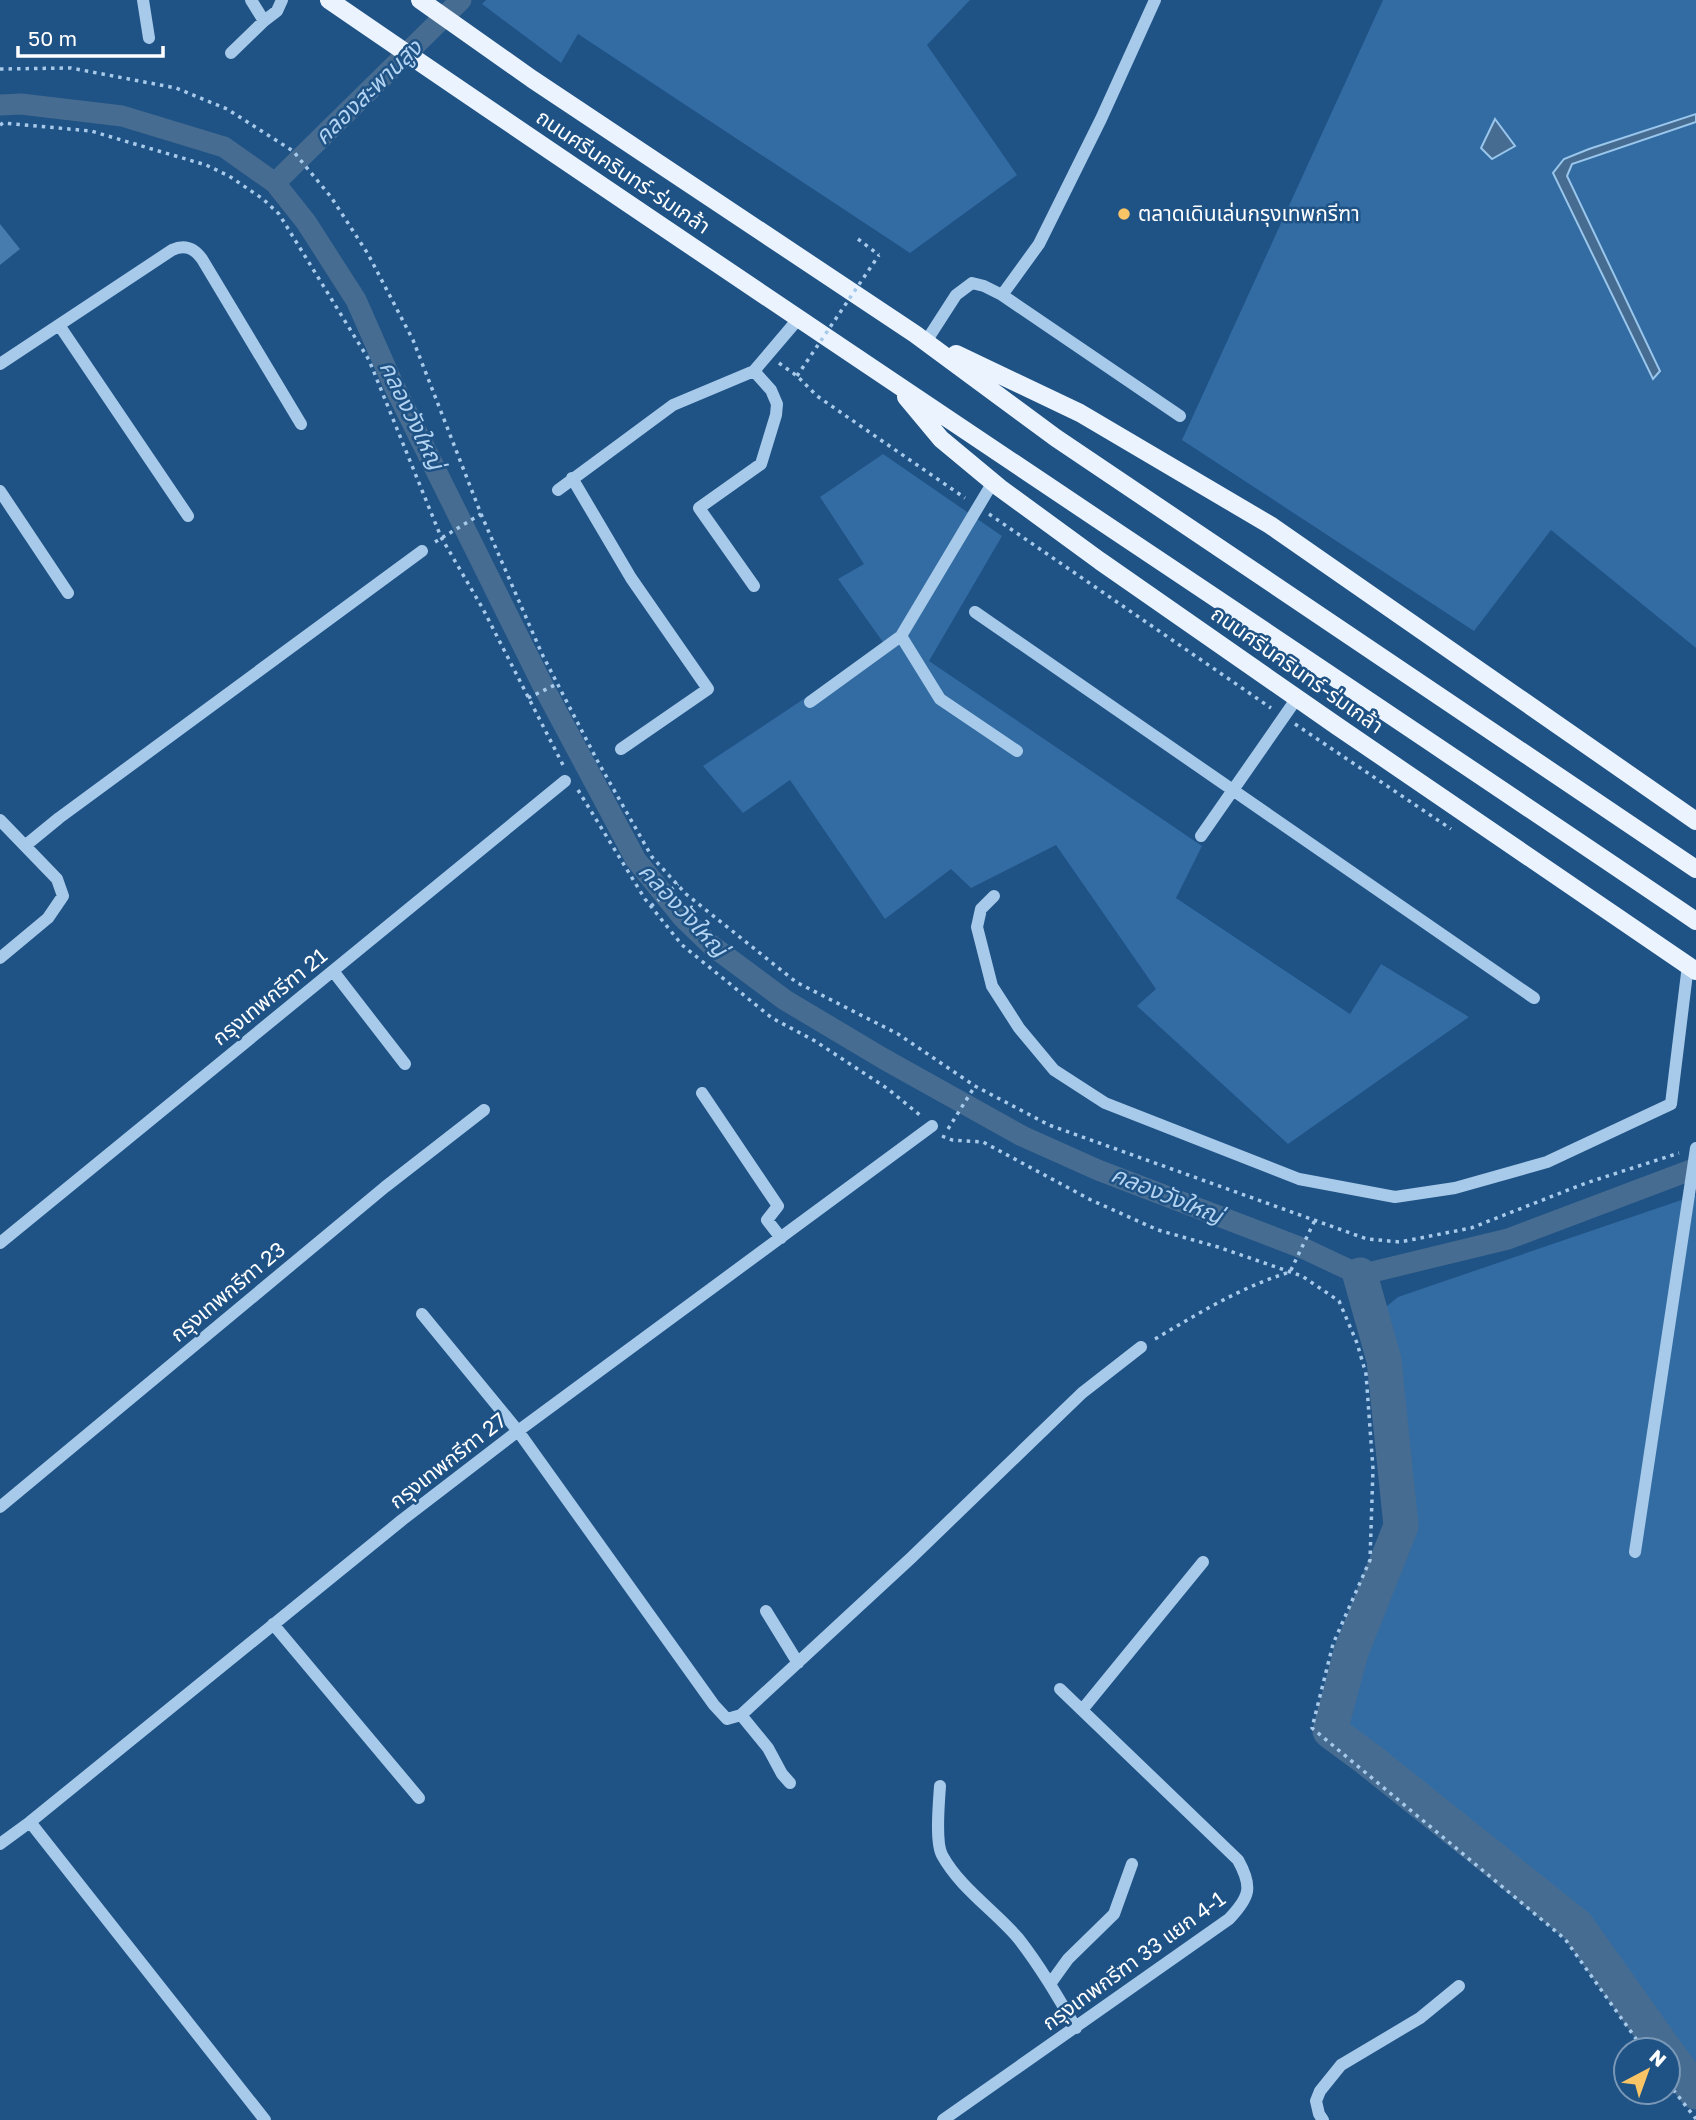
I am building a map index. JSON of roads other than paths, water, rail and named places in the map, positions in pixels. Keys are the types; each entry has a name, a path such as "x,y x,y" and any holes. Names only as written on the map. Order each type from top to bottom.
{"main road":[{"name":"ถนนศรีนครินทร์-ร่มเกล้า","path":"329,0 1696,921"},
{"name":"ถนนศรีนครินทร์-ร่มเกล้า","path":"420,0 533,79 921,337 1056,438 1696,869"},
{"name":"ถนนศรีนครินทร์-ร่มเกล้า","path":"921,337 1080,413 1270,525 1696,821"},
{"name":"ถนนศรีนครินทร์-ร่มเกล้า","path":"892,381 941,439 993,482 1100,561 1692,968"}],"street":[{"path":"143,0 149,38"},
{"path":"251,0 264,21"},
{"path":"231,54 277,11 282,0"},
{"path":"1002,295 1039,244 1101,119 1155,0"},
{"path":"0,364 172,250 188,247 202,259 301,424"},
{"path":"921,337 956,295 972,284 984,286 1002,295 1180,416"},
{"path":"558,490 673,405 754,371 799,318"},
{"path":"59,325 188,516"},
{"path":"754,371 771,390 777,404 761,464 699,508 754,586"},
{"path":"572,478 631,578 708,690 621,749"},
{"path":"810,702 901,636 993,482"},
{"path":"0,491 68,593"},
{"path":"26,845 427,547"},
{"path":"975,612 1534,998"},
{"path":"901,636 940,699 1017,751"},
{"path":"1201,836 1297,698"},
{"name":"กรุงเทพกรีฑา 21","path":"0,1243 568,780"},
{"path":"0,820 57,878 63,896 48,918 0,958"},
{"path":"994,896 981,909 977,927 992,986 1019,1028 1054,1070 1105,1103 1299,1179 1395,1198 1455,1188 1547,1162 1671,1104 1692,968"},
{"path":"333,971 405,1064"},
{"path":"702,1093 779,1206 767,1220 781,1238"},
{"name":"กรุงเทพกรีฑา 23","path":"0,1507 385,1187 484,1110"},
{"name":"กรุงเทพกรีฑา 27","path":"0,1844 402,1520 518,1431 932,1126"},
{"path":"1635,1552 1690,1150"},
{"path":"422,1314 518,1431 714,1705 727,1719 741,1715 911,1558 1082,1393 1141,1347"},
{"path":"1082,1710 1203,1562"},
{"path":"766,1611 798,1663"},
{"path":"273,1624 419,1798"},
{"name":"กรุงเทพกรีฑา 33 แยก 4-1","path":"943,2120 1228,1919 1244,1904 1247,1877 1238,1860 1060,1689"},
{"path":"741,1715 768,1748 790,1783"},
{"path":"940,1786 938,1821 941,1853 962,1881 1017,1938 1050,1984 1076,2028"},
{"path":"30,1822 265,2120"},
{"path":"1050,1984 1068,1959 1114,1914 1132,1864"},
{"path":"1322,2120 1316,2101 1320,2091 1341,2065 1420,2018 1459,1986"}],"waterway":[{"name":"คลองสะพานสูง","path":"275,183 461,0"},
{"name":"คลองวังใหญ่","path":"0,105 21,104 122,116 224,147 275,183 306,222 356,300 393,384 542,684 636,860 683,918 711,945 785,1000 1022,1136 1098,1170 1307,1250 1360,1275 1508,1239 1696,1168"},
{"path":"1360,1275 1384,1360 1401,1526 1351,1652 1330,1731 1577,1926 1655,2036"},
{"path":"1682,2073 1696,2092"}],"place":[{"name":"ตลาดเดินเล่นกรุงเทพกรีฑา","path":"1124,214"}]}
